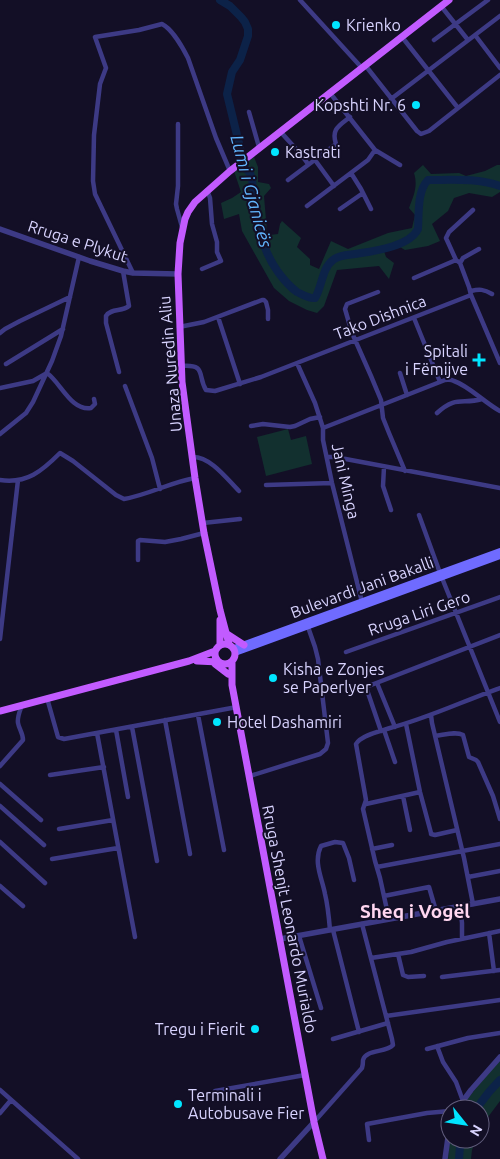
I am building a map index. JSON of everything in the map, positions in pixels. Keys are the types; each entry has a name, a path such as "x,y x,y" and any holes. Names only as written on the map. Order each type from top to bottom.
{"main road":[{"name":"Unaza Nuredin Aliu","path":"233,649 220,610 202,523 182,382 178,274 182,227 191,207 207,190 449,0"},
{"name":"Bulevardi Jani Bakalli","path":"233,649 363,604 500,551"},
{"name":"Bulevardi Jani Bakalli","path":"441,575 500,557"},
{"name":"Bulevardi Jani Bakalli","path":"233,649 308,627 363,604"},
{"name":"Unaza Nuredin Aliu","path":"218,648 220,610"},
{"path":"227,634 244,645"},
{"path":"0,711 189,661 224,644 233,649 235,657 232,662 227,664 189,661"},
{"path":"218,648 215,657 220,663"},
{"path":"208,661 228,674"},
{"name":"Rruga Shenjt Leonardo Murialdo","path":"232,662 232,685"},
{"name":"Rruga Shenjt Leonardo Murialdo","path":"220,663 228,674 237,707 314,1122 323,1159"}],"street":[{"path":"300,0 363,67 421,134 429,131 500,76"},
{"path":"434,40 488,0"},
{"path":"441,6 468,40"},
{"path":"391,99 500,16"},
{"path":"133,273 93,187 93,149 96,118 100,84 106,68 95,37 139,30 162,24 166,26 188,58 216,138 232,170"},
{"path":"475,35 500,68"},
{"path":"402,37 458,108"},
{"path":"330,93 375,150 400,165"},
{"path":"249,112 257,149"},
{"path":"288,180 336,144 334,132 350,117"},
{"path":"178,124 178,186 176,204 182,227"},
{"path":"280,131 292,146 300,152 308,164"},
{"path":"307,206 368,160 375,150"},
{"path":"315,160 334,186"},
{"path":"351,173 371,209"},
{"path":"202,269 221,261 217,252 210,198 207,190"},
{"path":"340,209 363,193"},
{"path":"474,210 446,236 499,360"},
{"name":"Rruga e Plykut","path":"0,229 123,271 178,274"},
{"path":"414,278 458,261 479,249"},
{"path":"0,434 26,413 57,350 79,257"},
{"path":"119,372 106,323 106,316 110,312 129,306 123,271"},
{"path":"471,293 480,289 492,294"},
{"path":"378,292 348,303 345,309 346,316 372,376 380,400 383,418 406,471"},
{"name":"Tako Dishnica","path":"181,366 198,368 204,387 208,391 215,391 297,363 414,318 471,293"},
{"path":"0,333 20,320 70,297"},
{"path":"179,327 218,317 262,300 267,304 268,319"},
{"path":"218,317 240,384"},
{"path":"414,318 440,382"},
{"path":"6,364 63,329"},
{"name":"Jani Minga","path":"297,363 320,417 332,483 363,604"},
{"path":"0,388 33,381 46,373"},
{"path":"46,373 56,380 67,396 84,409 91,408 95,404 94,399"},
{"path":"400,373 407,395"},
{"path":"323,428 446,380 454,380 500,410"},
{"path":"125,386 152,458 160,489"},
{"path":"437,413 452,402 482,399"},
{"path":"251,426 263,424 290,427 320,417"},
{"path":"0,480 18,480 34,475 60,453 124,499 195,478"},
{"path":"193,457 209,462 239,491"},
{"path":"327,457 336,457 500,488"},
{"path":"384,467 383,486 391,510"},
{"path":"0,638 18,480"},
{"path":"266,485 332,483"},
{"path":"419,515 500,722"},
{"path":"202,523 240,519"},
{"path":"138,560 138,541 140,540 165,542 204,533"},
{"name":"Rruga Liri Gero","path":"346,652 500,597"},
{"path":"250,776 320,754 328,746 318,659 308,627"},
{"path":"395,762 366,686 500,635"},
{"path":"376,683 395,727"},
{"path":"389,920 363,809 366,800 356,744 360,739 383,730 406,724 500,688"},
{"path":"47,698 57,734 60,738 64,739 237,707"},
{"path":"0,766 23,740 24,737 18,721 22,705"},
{"path":"198,715 224,850"},
{"path":"431,715 473,904"},
{"path":"165,720 190,854"},
{"path":"406,724 431,834 435,835 457,830"},
{"path":"132,727 156,861"},
{"path":"116,730 128,797"},
{"path":"97,733 135,937"},
{"path":"435,736 461,733 470,757 478,762 488,782 500,820"},
{"path":"50,775 104,767"},
{"path":"0,784 41,820"},
{"path":"366,804 420,792"},
{"path":"403,796 410,830"},
{"path":"0,806 44,845"},
{"path":"59,829 113,820"},
{"path":"0,842 45,883"},
{"path":"354,880 343,843 335,842 321,846 317,863 332,930 360,1032"},
{"path":"377,867 500,844"},
{"path":"372,849 392,845"},
{"path":"52,859 118,848"},
{"path":"468,877 500,871"},
{"path":"0,886 23,906"},
{"path":"384,896 429,887 436,911"},
{"path":"280,939 500,899"},
{"path":"460,906 462,939"},
{"path":"280,1159 362,1068 366,1056 370,1053 387,1050 392,1047 392,1039 362,924"},
{"path":"371,958 398,954 500,931"},
{"path":"442,977 497,970 489,933"},
{"path":"300,936 321,1008"},
{"path":"398,954 403,976 424,976"},
{"path":"386,1016 500,1000"},
{"path":"333,1039 388,1023"},
{"path":"427,1049 468,1038 500,1033"},
{"path":"437,1046 443,1062 456,1082 462,1099"},
{"path":"465,1099 500,1057"},
{"path":"215,1091 306,1075"},
{"path":"0,1090 78,1159"},
{"path":"0,1112 11,1100"},
{"path":"369,1140 367,1124 440,1112"}],"green space":[{"path":"254,157 258,167 258,182 269,184 271,188 264,196 267,232 270,235 278,234 282,221 301,238 297,247 310,259 310,265 319,269 331,241 348,249 388,233 412,228 415,215 409,208 414,195 414,173 423,165 431,174 459,173 466,176 500,165 500,192 492,197 469,193 454,198 448,211 432,224 440,241 428,246 405,250 395,244 383,248 386,257 394,263 389,279 379,266 337,270 324,306 317,313 289,301 274,288 242,231 239,214 224,219 221,203 241,192 234,171"},
{"path":"288,429 291,440 306,436 312,464 266,476 257,437"},
{"path":"500,1059 500,1101 490,1114 490,1099 467,1099"},
{"path":"449,1149 472,1149 471,1159 448,1159"}],"waterway":[{"name":"Lumi i Gjanicës","path":"220,0 230,6 241,17 248,29 248,36 240,60 232,72 227,94 245,168 250,173 252,179 262,239 278,272 297,292 315,298 324,273 329,263 335,258 390,247 407,240 413,235 418,229 420,196 428,180 474,181 500,186"},
{"name":"Lumi i Gjanicës","path":"484,1099 500,1080"},
{"name":"Lumi i Gjanicës","path":"459,1159 460,1149"}],"place":[{"name":"Krienko","path":"336,25"},
{"name":"Kopshti Nr. 6","path":"416,105"},
{"name":"Kastrati","path":"275,152"},
{"name":"Spitali i Fëmijve","path":"479,360"},
{"name":"Kisha e Zonjes se Paperlyer","path":"273,678"},
{"name":"Hotel Dashamiri","path":"217,722"},
{"name":"Tregu i Fierit","path":"255,1029"},
{"name":"Terminali i Autobusave Fier","path":"178,1104"}],"district":[{"name":"Sheq i Vogël","path":"415,911"}]}
